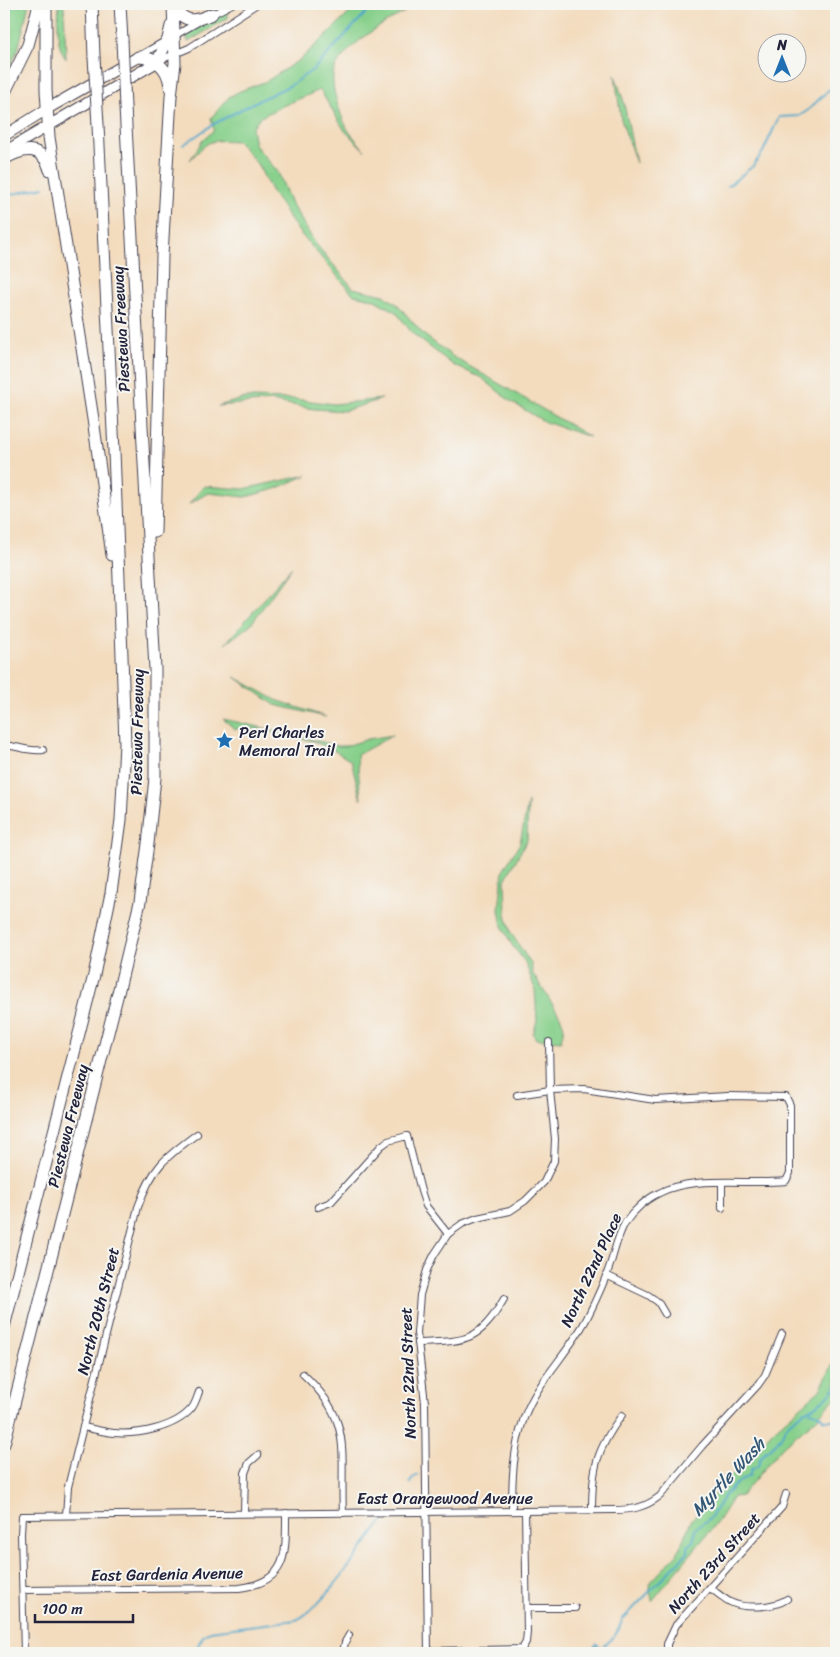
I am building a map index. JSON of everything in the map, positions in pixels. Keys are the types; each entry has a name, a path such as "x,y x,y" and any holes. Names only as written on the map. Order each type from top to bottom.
{"highway":[{"path":"4,94 28,45 39,4"},
{"path":"46,4 47,109 56,192 93,419 120,607"},
{"name":"Piestewa Freeway","path":"4,1328 94,975 113,885 118,852 124,778 124,713 114,451 92,4"},
{"name":"Piestewa Freeway","path":"4,1444 140,902 155,778 155,669 152,601 120,4"},
{"path":"173,6 182,16 190,20 198,20 212,14"},
{"path":"152,601 158,458 162,256 170,100 175,55 171,38 173,6"},
{"path":"157,62 171,38"},
{"path":"138,57 148,58 157,62 168,77 170,100"},
{"path":"4,158 23,150 32,150 38,153 44,157 49,165 56,192"}],"main road":[{"path":"4,136 138,57"},
{"path":"4,152 157,62"}],"street":[{"path":"138,57 232,4"},
{"path":"157,62 175,55 257,4"},
{"path":"4,745 33,751 43,750"},
{"name":"North 22nd Street","path":"428,1652 425,1403 418,1344 420,1295 427,1270 434,1255 448,1234 462,1224 477,1218 510,1211 525,1201 544,1182 554,1161 555,1139 550,1090 549,1042"},
{"name":"North 22nd Place","path":"512,1511 514,1454 525,1415 537,1392 586,1320 606,1275 622,1231 633,1214 652,1196 672,1187 690,1184 786,1181 790,1172 790,1105 786,1097 728,1096 654,1100 584,1089 550,1090"},
{"path":"517,1095 550,1090"},
{"name":"North 20th Street","path":"66,1515 68,1487 143,1192 150,1177 169,1155 196,1134"},
{"path":"318,1207 331,1202 381,1146 388,1141 407,1136 426,1206 448,1234"},
{"path":"722,1183 722,1208"},
{"path":"606,1275 648,1295 658,1302 664,1314"},
{"path":"418,1344 464,1339 476,1334 485,1326 504,1299"},
{"name":"East Orangewood Avenue","path":"23,1590 22,1516 628,1510 640,1508 660,1496 702,1446 758,1385 768,1369 782,1334"},
{"path":"303,1374 323,1394 338,1421 342,1442 343,1512"},
{"path":"83,1427 114,1433 136,1433 156,1428 175,1421 191,1410 199,1392"},
{"path":"592,1510 593,1477 597,1460 607,1436 622,1415"},
{"path":"244,1513 245,1473 249,1463 258,1455"},
{"name":"North 23rd Street","path":"667,1653 667,1644 676,1625 782,1507 786,1494"},
{"path":"428,1652 522,1649 526,1642 527,1608 525,1511"},
{"name":"East Gardenia Avenue","path":"23,1590 239,1588 254,1586 274,1574 284,1558 286,1513"},
{"path":"710,1588 730,1602 746,1606 780,1604 787,1599"},
{"path":"23,1590 24,1653"},
{"path":"527,1608 575,1608"},
{"path":"343,1653 344,1642 349,1635"}],"green space":[{"path":"4,4 29,4 18,50 4,78"},
{"path":"59,4 64,4 66,59 62,53 59,40"},
{"path":"359,4 420,4 397,16 359,41 348,51 334,71 334,92 342,117 348,130 365,151 345,131 320,90 259,118 252,128 255,145 278,172 290,201 315,243 353,288 384,295 398,305 423,334 452,356 590,437 545,422 510,401 482,378 453,365 412,333 396,312 373,299 354,295 299,232 272,192 258,165 238,141 211,142 206,144 190,160 203,140 214,130 211,118 229,97 267,81 302,58"},
{"path":"225,12 228,14 228,18 188,42 186,34"},
{"path":"615,75 623,99 636,163 621,119"},
{"path":"246,398 295,399 334,404 382,399 344,411 314,409 271,401 218,406"},
{"path":"307,475 276,489 245,497 208,493 189,504 204,486 244,489"},
{"path":"292,567 251,624 225,644"},
{"path":"235,677 276,700 326,717 275,705"},
{"path":"223,719 338,746 346,746 368,739 393,735 357,755 361,800 351,761 335,751 313,741 287,737 263,729 235,729"},
{"path":"528,802 527,840 505,880 506,915 511,933 531,964 533,974 560,1016 564,1027 561,1041 536,1039 533,1034 537,1021 535,989 525,962 512,945 502,926 499,910 503,871 520,843"},
{"path":"836,1243 836,1286 831,1267 833,1245"},
{"path":"836,1363 836,1397 816,1419 783,1446 741,1496 733,1497 718,1521 652,1601 649,1584 677,1554 692,1519 774,1430 820,1390 833,1364"}],"waterway":[{"path":"4,14 14,4"},
{"path":"183,145 212,125 291,85 314,69 374,4"},
{"path":"728,186 753,166 763,152 779,117 799,116 807,111 836,81"},
{"path":"4,196 44,187"},
{"name":"Myrtle Wash","path":"594,1653 594,1647 597,1644 600,1648 611,1640 617,1633 622,1620 688,1552 688,1547 694,1539 695,1529 710,1518 724,1496 736,1484 750,1475 750,1470 758,1466 763,1455 779,1440 790,1422 826,1398 836,1386"},
{"path":"810,1411 819,1414 824,1420 836,1420"},
{"path":"410,1483 418,1475"},
{"path":"194,1653 203,1636 210,1631 296,1620 306,1614 343,1575 385,1518"}],"place":[{"name":"Perl Charles Memoral Trail","path":"225,741"}]}
